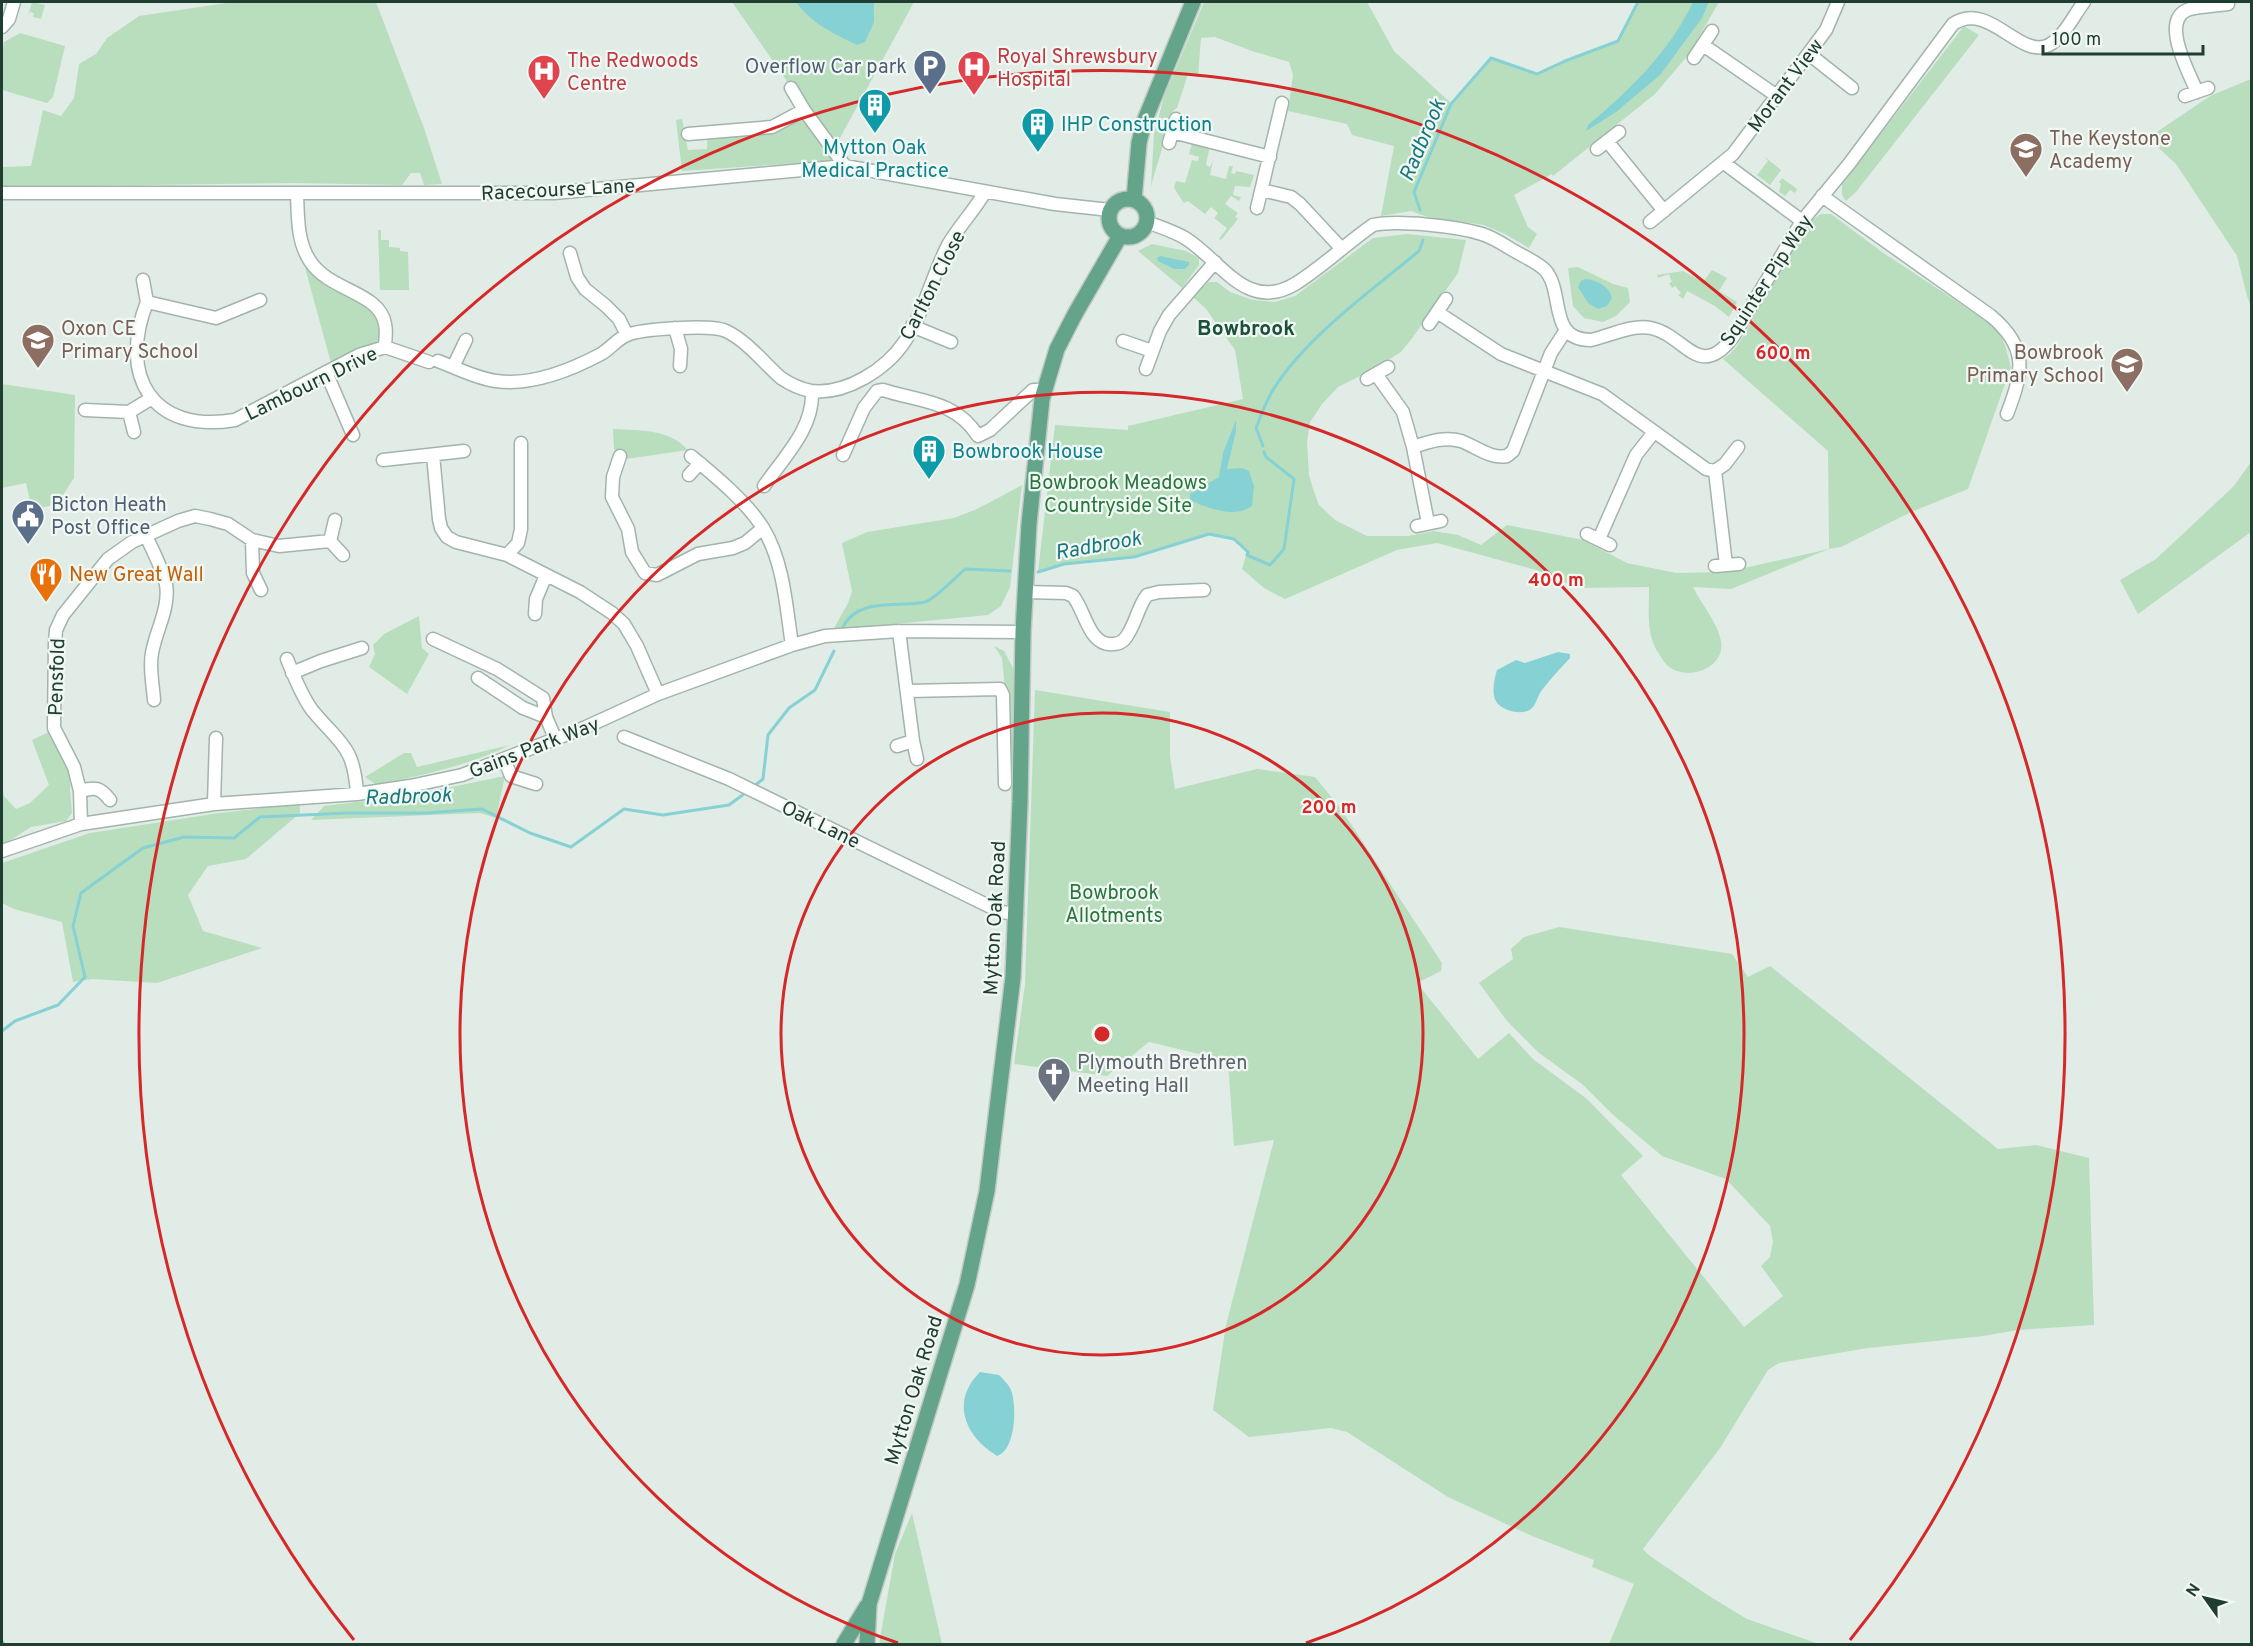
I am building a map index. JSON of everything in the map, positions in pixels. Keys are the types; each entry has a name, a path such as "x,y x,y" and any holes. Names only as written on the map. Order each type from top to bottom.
{"main road":[{"path":"1134,199 1139,143 1144,122 1193,2"},
{"path":"1120,199 1134,199 1144,207 1147,222 1141,232 1135,236 1120,236 1109,222 1110,210 1120,199"},
{"name":"Mytton Oak Road","path":"867,1644 869,1604 967,1285 987,1191 1008,1028 1017,914 1025,592 1029,524 1045,390 1057,349 1120,236"},
{"name":"Mytton Oak Road","path":"844,1644 869,1604"}],"street":[{"path":"2,27 9,19 14,2"},
{"name":"Morant View","path":"1650,222 1733,154 1826,30 1838,2"},
{"name":"Squinter Pip Way","path":"1566,330 1583,340 1592,340 1647,327 1659,330 1694,354 1713,355 1723,350 1802,221 1849,164 1958,20 1971,16 1989,19 2031,45 2043,47 2060,35 2084,2"},
{"path":"2197,92 2177,42 2175,29 2177,21 2187,10 2210,4 2228,4"},
{"path":"1694,58 1713,31"},
{"path":"1703,45 1777,96"},
{"path":"1809,54 1852,88"},
{"path":"791,88 804,110 845,166"},
{"path":"1257,208 1282,103"},
{"path":"688,134 772,127 804,110"},
{"path":"1176,119 1171,138 1270,157"},
{"path":"1619,132 1602,145 1664,211"},
{"path":"1724,163 1802,221"},
{"name":"Racecourse Lane","path":"2,193 554,193 845,166 1055,204 1110,210"},
{"path":"1262,190 1291,197 1341,248"},
{"name":"Carlton Close","path":"812,391 841,387 876,370 899,349 912,326 947,247 986,192"},
{"name":"Lambourn Drive","path":"147,302 139,327 135,354 139,373 152,398 164,409 195,423 235,420 359,355 385,347 386,325 375,305 365,297 330,282 309,261 300,242 297,194"},
{"path":"1822,196 2004,327 2018,351 2021,362 2017,388 2007,414"},
{"path":"1147,222 1186,239 1239,284 1251,291 1280,291 1295,284 1373,225 1389,222 1482,234 1529,259 1548,273 1558,312 1566,330 1551,353 1513,451 1507,456 1492,456 1460,441 1449,439 1436,440 1413,447"},
{"path":"570,253 571,279 619,319 627,335"},
{"path":"1146,369 1169,315 1215,262"},
{"path":"143,280 147,302 216,318 260,300"},
{"path":"1429,324 1446,299"},
{"path":"1437,312 1501,354 1602,394 1706,469 1715,471 1725,464 1738,447"},
{"path":"718,328 723,315"},
{"path":"912,326 951,342"},
{"path":"385,347 496,381 533,379 580,364 603,353 627,335 675,328 718,328 733,335 781,378 802,389 812,391 813,405 810,417 801,433 769,469 764,486"},
{"path":"675,328 681,350 680,366"},
{"path":"453,367 466,340"},
{"path":"1124,341 1152,351"},
{"path":"326,372 353,435"},
{"path":"1377,373 1403,412 1413,447 1422,525 1441,521"},
{"path":"843,455 864,408 877,391 883,390 955,411 972,426 978,436 990,430 1033,390 1045,390"},
{"path":"85,410 129,412 152,398"},
{"path":"129,412 134,432"},
{"path":"1587,534 1605,542 1636,454 1654,432"},
{"path":"507,555 518,543 521,529 521,443"},
{"path":"383,460 464,451"},
{"path":"433,456 439,519 441,528 447,537 456,542 507,555 595,600 624,624 637,646 658,694"},
{"path":"620,456 613,477 612,497 628,529 632,552 645,573 657,575 698,554 733,548 745,543 763,528"},
{"path":"689,475 696,459 750,511 763,528 771,544 781,576 792,645"},
{"path":"1715,471 1726,565"},
{"name":"Pensfold","path":"81,824 80,791 74,767 54,728 56,630 63,615 108,559 132,542 178,520 195,516 228,524 252,540"},
{"path":"330,541 335,520"},
{"path":"146,536 166,585 163,616 152,652 154,700"},
{"path":"261,590 253,573 252,540 279,546 330,541"},
{"path":"330,541 343,555"},
{"path":"535,614 530,597 546,575"},
{"path":"1025,592 1066,593 1073,596 1094,636 1103,643 1111,645 1120,643 1128,636 1147,595 1159,592 1204,590"},
{"path":"899,631 917,759"},
{"name":"Gains Park Way","path":"2,851 81,824 213,804 357,794 462,775 608,718 658,694 792,645 831,635 899,631 1023,632"},
{"path":"433,639 497,669 543,698 546,717 555,738"},
{"path":"292,673 362,648"},
{"path":"286,659 311,709 345,745 356,773 357,794"},
{"path":"478,678 523,708 546,717"},
{"path":"153,684 167,682"},
{"path":"908,691 1000,689 1003,695 1005,784"},
{"name":"Oak Lane","path":"624,737 751,789 1000,912 1017,914"},
{"path":"213,804 209,762 216,738"},
{"path":"897,746 913,741"},
{"path":"504,759 511,776 536,784"},
{"path":"80,791 96,787 103,790 110,800"}],"green space":[{"path":"32,2 45,5 41,19 33,17 34,13 30,12 28,16"},
{"path":"233,2 376,2 424,128 442,184 424,185 420,173 411,173 402,185 296,183 2,187 2,167 31,166 43,110 61,116 74,98 79,64 96,54 107,38 139,16"},
{"path":"732,2 914,2 834,149"},
{"path":"1204,2 1367,2 1394,51 1451,103 1491,58 1538,74 1618,41 1638,2 1719,2 1689,54 1655,94 1553,176 1552,174 1514,195 1528,227 1537,234 1529,248 1484,225 1428,217 1411,211 1381,216 1394,146 1352,135 1347,124 1288,111 1293,75 1289,62 1215,37 1201,38 1198,77 1188,74 1177,108 1173,111 1151,186 1154,134 1164,97"},
{"path":"1964,26 1979,35 1856,192 1846,201 1842,195 1842,184"},
{"path":"20,33 65,46 53,97 47,103 2,90 4,42"},
{"path":"2251,79 2251,307 2237,256 2176,164 2148,138 2210,96"},
{"path":"682,119 688,150 707,149 707,137 773,133 798,121 807,120 834,155 830,161 682,171 676,120"},
{"path":"1192,143 1206,146 1209,150 1206,165 1210,167 1213,160 1210,175 1226,179 1229,166 1233,166 1231,173 1235,174 1236,171 1254,175 1250,187 1235,186 1233,195 1241,197 1239,201 1231,196 1225,204 1238,213 1235,217 1238,219 1221,240 1219,239 1227,228 1214,218 1218,213 1211,207 1205,214 1188,201 1184,203 1174,188 1176,181 1185,183 1192,160 1198,161 1199,157 1189,154"},
{"path":"1765,157 1781,170 1770,185 1757,175 1768,161"},
{"path":"1782,178 1797,189 1795,193 1790,190 1785,196 1779,192 1781,184 1779,182"},
{"path":"1822,214 1831,214 1882,252 1991,324 2005,345 2011,367 1968,489 1911,512 1841,547 1829,549 1828,451 1723,359 1734,350 1745,333 1800,234 1811,221"},
{"path":"378,230 381,230 381,240 389,240 389,247 400,248 400,251 408,252 409,290 380,290"},
{"name":"Bowbrook Meadows Countryside Site","path":"1407,234 1466,240 1458,273 1401,352 1338,387 1322,404 1310,422 1307,442 1309,475 1319,505 1335,520 1367,536 1408,536 1434,531 1458,535 1481,545 1507,525 1583,540 1627,563 1676,573 1727,572 1829,549 1731,589 1693,587 1716,627 1721,641 1721,650 1718,659 1711,665 1703,670 1685,673 1676,671 1667,665 1653,644 1649,620 1649,587 1578,588 1536,570 1437,543 1397,550 1285,599 1264,588 1242,569 1247,552 1234,539 1209,534 1134,557 1064,564 1038,572 1055,425 1128,430 1128,426 1243,399 1235,350 1206,309 1193,297 1208,282 1217,282 1230,292 1253,300 1275,302 1295,296 1373,238"},
{"path":"1152,244 1186,251 1199,258 1199,265 1182,288 1138,251"},
{"path":"304,264 324,285 374,312 379,320 380,331 376,344 331,363"},
{"path":"1578,267 1613,284 1628,288 1630,302 1616,316 1603,322 1584,318 1573,306 1568,268"},
{"path":"1712,270 1727,278 1719,291 1737,302 1729,317 1715,306 1687,291 1683,299 1678,295 1681,293 1675,286 1672,288 1669,283 1672,282 1669,274 1658,278 1657,275 1683,271 1703,282"},
{"path":"2,384 75,395 74,478 57,504 32,510 26,483 2,488"},
{"path":"613,429 663,434 688,450 626,459 614,449"},
{"path":"2251,462 2251,532 2138,614 2120,580 2156,559 2234,486"},
{"path":"1022,485 1010,587 1001,606 988,615 833,630 852,591 842,543 867,532 954,518 977,509"},
{"path":"419,616 422,648 429,654 407,694 369,667 375,654 373,645 384,634"},
{"path":"994,646 1004,651 1014,670 1012,762 1002,658"},
{"name":"Bowbrook Allotments","path":"1035,690 1170,712 1170,756 1175,789 1257,769 1315,777 1341,809 1442,963 1441,971 1417,983 1478,1059 1509,1033 1533,1059 1587,1099 1643,1156 1621,1175 1744,1327 1783,1296 1761,1266 1770,1257 1773,1242 1770,1226 1726,1179 1662,1156 1611,1113 1582,1084 1539,1053 1507,1021 1479,983 1513,959 1511,949 1524,937 1559,927 1732,954 1748,977 1770,966 1998,1149 2036,1145 2089,1158 2094,1325 2018,1330 1868,1348 1779,1363 1768,1370 1720,1448 1643,1549 1709,1596 1747,1619 1819,1644 1609,1644 1634,1584 1592,1567 1594,1560 1532,1536 1448,1497 1347,1432 1331,1428 1249,1437 1213,1410 1226,1325 1274,1140 1234,1146 1228,1061 1149,1042 1107,1076 1014,1064 1025,984"},
{"path":"51,731 72,769 70,789 72,813 66,821 31,827 2,844 2,789 4,796 16,809 30,803 49,785 32,740"},
{"path":"510,745 461,764 377,785 365,777 404,753 411,753 417,767"},
{"path":"505,776 496,818 480,813 311,820 324,806 408,796"},
{"path":"300,804 300,813 246,859 208,866 188,895 203,931 262,948 157,983 92,979 73,982 62,922 14,909 2,903 2,863 90,833 219,813"},
{"path":"912,1513 942,1644 879,1644 895,1554"}],"water":[{"path":"796,2 874,2 874,22 865,42 857,45 816,22"},
{"path":"1693,2 1709,2 1702,18 1660,75 1616,112 1586,131 1588,125 1648,69 1673,37"},
{"path":"1160,256 1189,262 1189,265 1185,269 1174,269 1158,261 1157,258"},
{"path":"1585,279 1598,282 1608,290 1612,298 1607,306 1598,309 1588,303 1578,287"},
{"path":"1236,420 1236,431 1227,469 1242,468 1249,471 1254,486 1252,506 1245,510 1229,512 1213,509 1190,500 1190,494 1219,477 1223,453"},
{"path":"1558,652 1570,654 1570,658 1542,690 1530,710 1516,712 1507,710 1496,702 1494,683 1497,670 1516,660 1525,663"},
{"path":"980,1372 999,1375 1009,1386 1013,1397 1014,1416 1011,1437 1003,1452 997,1456 977,1439 965,1418 966,1395 971,1383"}],"waterway":[{"name":"Radbrook","path":"1420,210 1414,192 1451,104 1491,58 1537,74 1618,41 1638,2"},
{"name":"Radbrook","path":"1263,446 1256,428 1270,394 1287,370 1321,333 1419,251 1423,240"},
{"name":"Radbrook","path":"1038,572 1064,564 1134,557 1209,534 1234,539 1248,552 1247,555 1270,565 1284,549 1294,479 1266,457 1264,452"},
{"name":"Radbrook","path":"843,627 858,611 868,607 925,602 940,592 965,569 1010,571"},
{"name":"Radbrook","path":"753,787 763,779 768,735 789,708 815,690 834,651"},
{"name":"Radbrook","path":"2,1031 15,1021 58,1005 85,977 73,926 81,893 143,848 184,837 234,838 260,817 347,813 425,813 482,809 530,833 571,847 624,809 663,815 729,805 748,791"}],"place":[{"name":"Overflow Car park","path":"930,95"},
{"name":"Royal Shrewsbury Hospital","path":"974,96"},
{"name":"The Redwoods Centre","path":"544,100"},
{"name":"Mytton Oak Medical Practice","path":"875,134"},
{"name":"IHP Construction","path":"1038,153"},
{"name":"The Keystone Academy","path":"2026,178"},
{"name":"Oxon CE Primary School","path":"38,369"},
{"name":"Bowbrook Primary School","path":"2127,393"},
{"name":"Bowbrook House","path":"929,480"},
{"name":"Bicton Heath Post Office","path":"28,545"},
{"name":"New Great Wall","path":"46,603"},
{"name":"Plymouth Brethren Meeting Hall","path":"1054,1103"}],"district":[{"name":"Bowbrook","path":"1246,328"}]}
